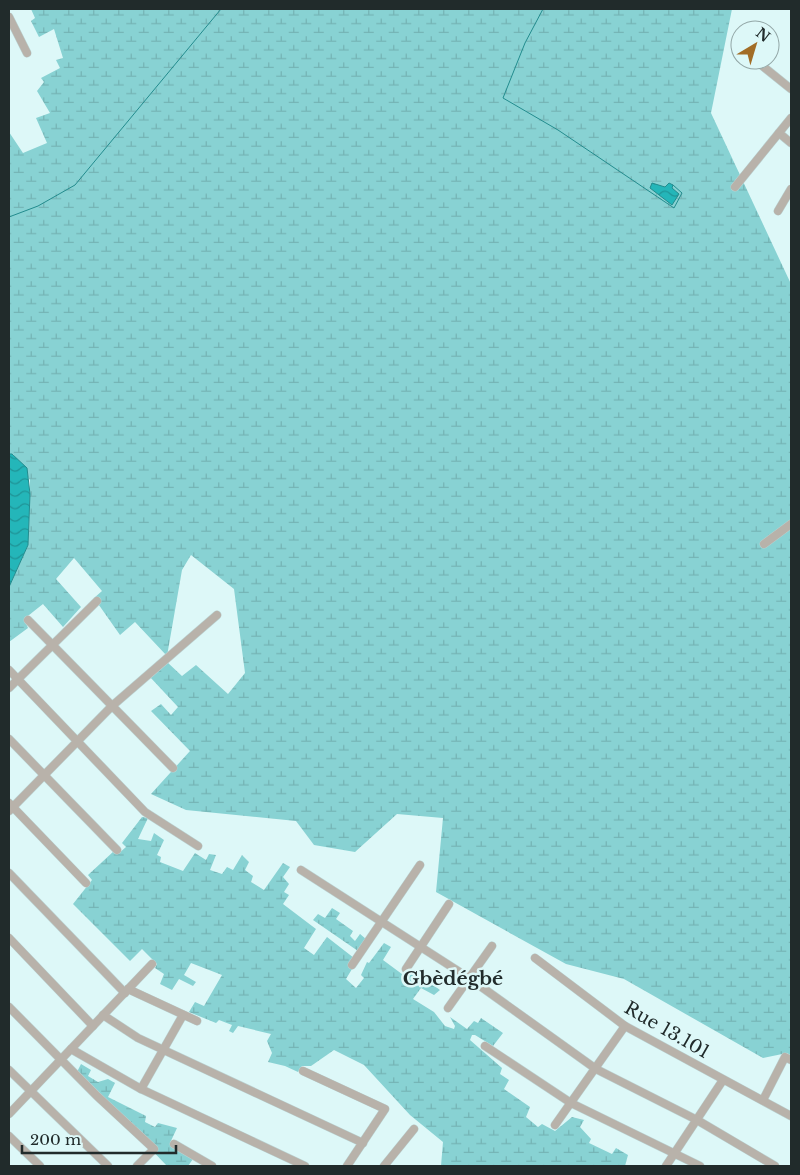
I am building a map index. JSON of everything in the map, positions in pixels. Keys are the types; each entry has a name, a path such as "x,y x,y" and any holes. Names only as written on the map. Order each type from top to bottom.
{"street":[{"path":"9,17 27,53"},
{"path":"768,70 791,88"},
{"path":"735,187 791,118"},
{"path":"778,132 791,143"},
{"path":"778,211 791,189"},
{"path":"764,544 791,524"},
{"path":"9,688 96,601"},
{"path":"86,883 10,807 112,706 217,615"},
{"path":"28,620 173,768"},
{"path":"9,670 146,812 198,846"},
{"path":"9,739 118,850"},
{"path":"352,965 420,865"},
{"path":"301,870 469,978 596,1069 697,1120 775,1166"},
{"path":"9,873 127,991 197,1021"},
{"path":"406,968 449,904"},
{"path":"9,938 93,1026"},
{"path":"448,1008 492,946"},
{"name":"Rue 13.101","path":"535,958 625,1026 791,1116"},
{"path":"9,1114 152,964"},
{"path":"9,1007 60,1060 154,1149 137,1166"},
{"path":"141,1089 183,1015"},
{"path":"103,1016 138,1038 362,1144"},
{"path":"555,1125 625,1026"},
{"path":"485,1046 571,1103 700,1166"},
{"path":"71,1049 141,1089 294,1164 304,1166"},
{"path":"763,1100 785,1057 791,1060"},
{"path":"9,1070 108,1166"},
{"path":"303,1071 385,1109 347,1166"},
{"path":"666,1166 723,1080"},
{"path":"396,1166 386,1164 414,1130"},
{"path":"9,1136 40,1166"},
{"path":"174,1144 212,1166"}],"green space":[{"path":"31,9 732,9 711,113 791,284 791,1056 787,1053 763,1058 624,979 566,964 436,892 443,818 397,814 355,852 314,845 296,821 186,810 151,794 190,751 151,711 161,704 171,715 178,707 150,677 167,662 182,676 196,665 228,694 245,673 234,589 191,555 182,570 167,656 135,622 120,635 94,598 102,591 74,558 56,579 81,607 63,627 43,604 24,619 28,628 9,642 9,587 28,545 30,480 13,454 9,454 9,132 23,153 47,143 36,118 50,113 37,91 44,82 41,78 60,68 56,60 63,58 54,29 39,37 31,21 35,18"},
{"path":"142,817 148,818 138,839 151,841 154,833 164,840 157,855 161,857 160,862 183,871 195,853 206,860 209,854 216,855 210,870 222,874 227,867 233,870 242,855 249,862 245,870 253,876 251,882 264,890 283,863 290,867 283,877 289,884 284,892 289,895 283,904 316,929 304,948 314,955 327,937 354,958 348,966 352,969 346,979 356,988 364,978 361,975 367,962 369,963 384,943 391,947 383,960 406,977 412,969 440,990 434,995 421,988 413,999 434,1012 445,1026 454,1029 455,1026 450,1017 467,1029 474,1021 478,1023 481,1018 503,1033 493,1046 475,1035 472,1035 470,1040 502,1068 500,1074 509,1080 504,1089 530,1107 526,1117 538,1127 542,1124 555,1131 572,1117 584,1120 580,1127 591,1139 589,1143 612,1154 616,1148 628,1155 625,1166 441,1166 443,1142 410,1115 364,1065 334,1050 311,1066 302,1066 298,1072 285,1066 268,1062 272,1053 267,1041 271,1034 238,1026 233,1033 229,1031 232,1025 219,1020 216,1023 189,1012 195,1002 204,1006 222,975 191,963 184,975 196,982 193,986 179,979 172,990 160,984 164,974 155,968 157,964 142,949 130,961 73,904 92,880 88,875 114,851 118,854 126,847 122,843"},
{"path":"332,908 340,913 336,919 353,931 350,936 355,941 360,934 366,939 358,951 313,920 318,914 325,918"},
{"path":"81,1064 91,1070 88,1076 98,1082 108,1079 115,1083 108,1097 146,1116 145,1122 155,1127 158,1123 177,1128 170,1143 193,1159 188,1166 167,1166 77,1072"}],"water":[{"path":"652,183 665,187 669,183 673,185 672,188 679,194 672,205 650,188"},
{"path":"9,454 12,454 27,468 30,494 28,545 9,587"}],"waterway":[{"path":"9,217 38,206 75,185 221,9"},
{"path":"543,9 525,43 503,98 558,130 674,208 682,193 673,185"}],"district":[{"name":"Gbèdégbé","path":"453,978"}]}
